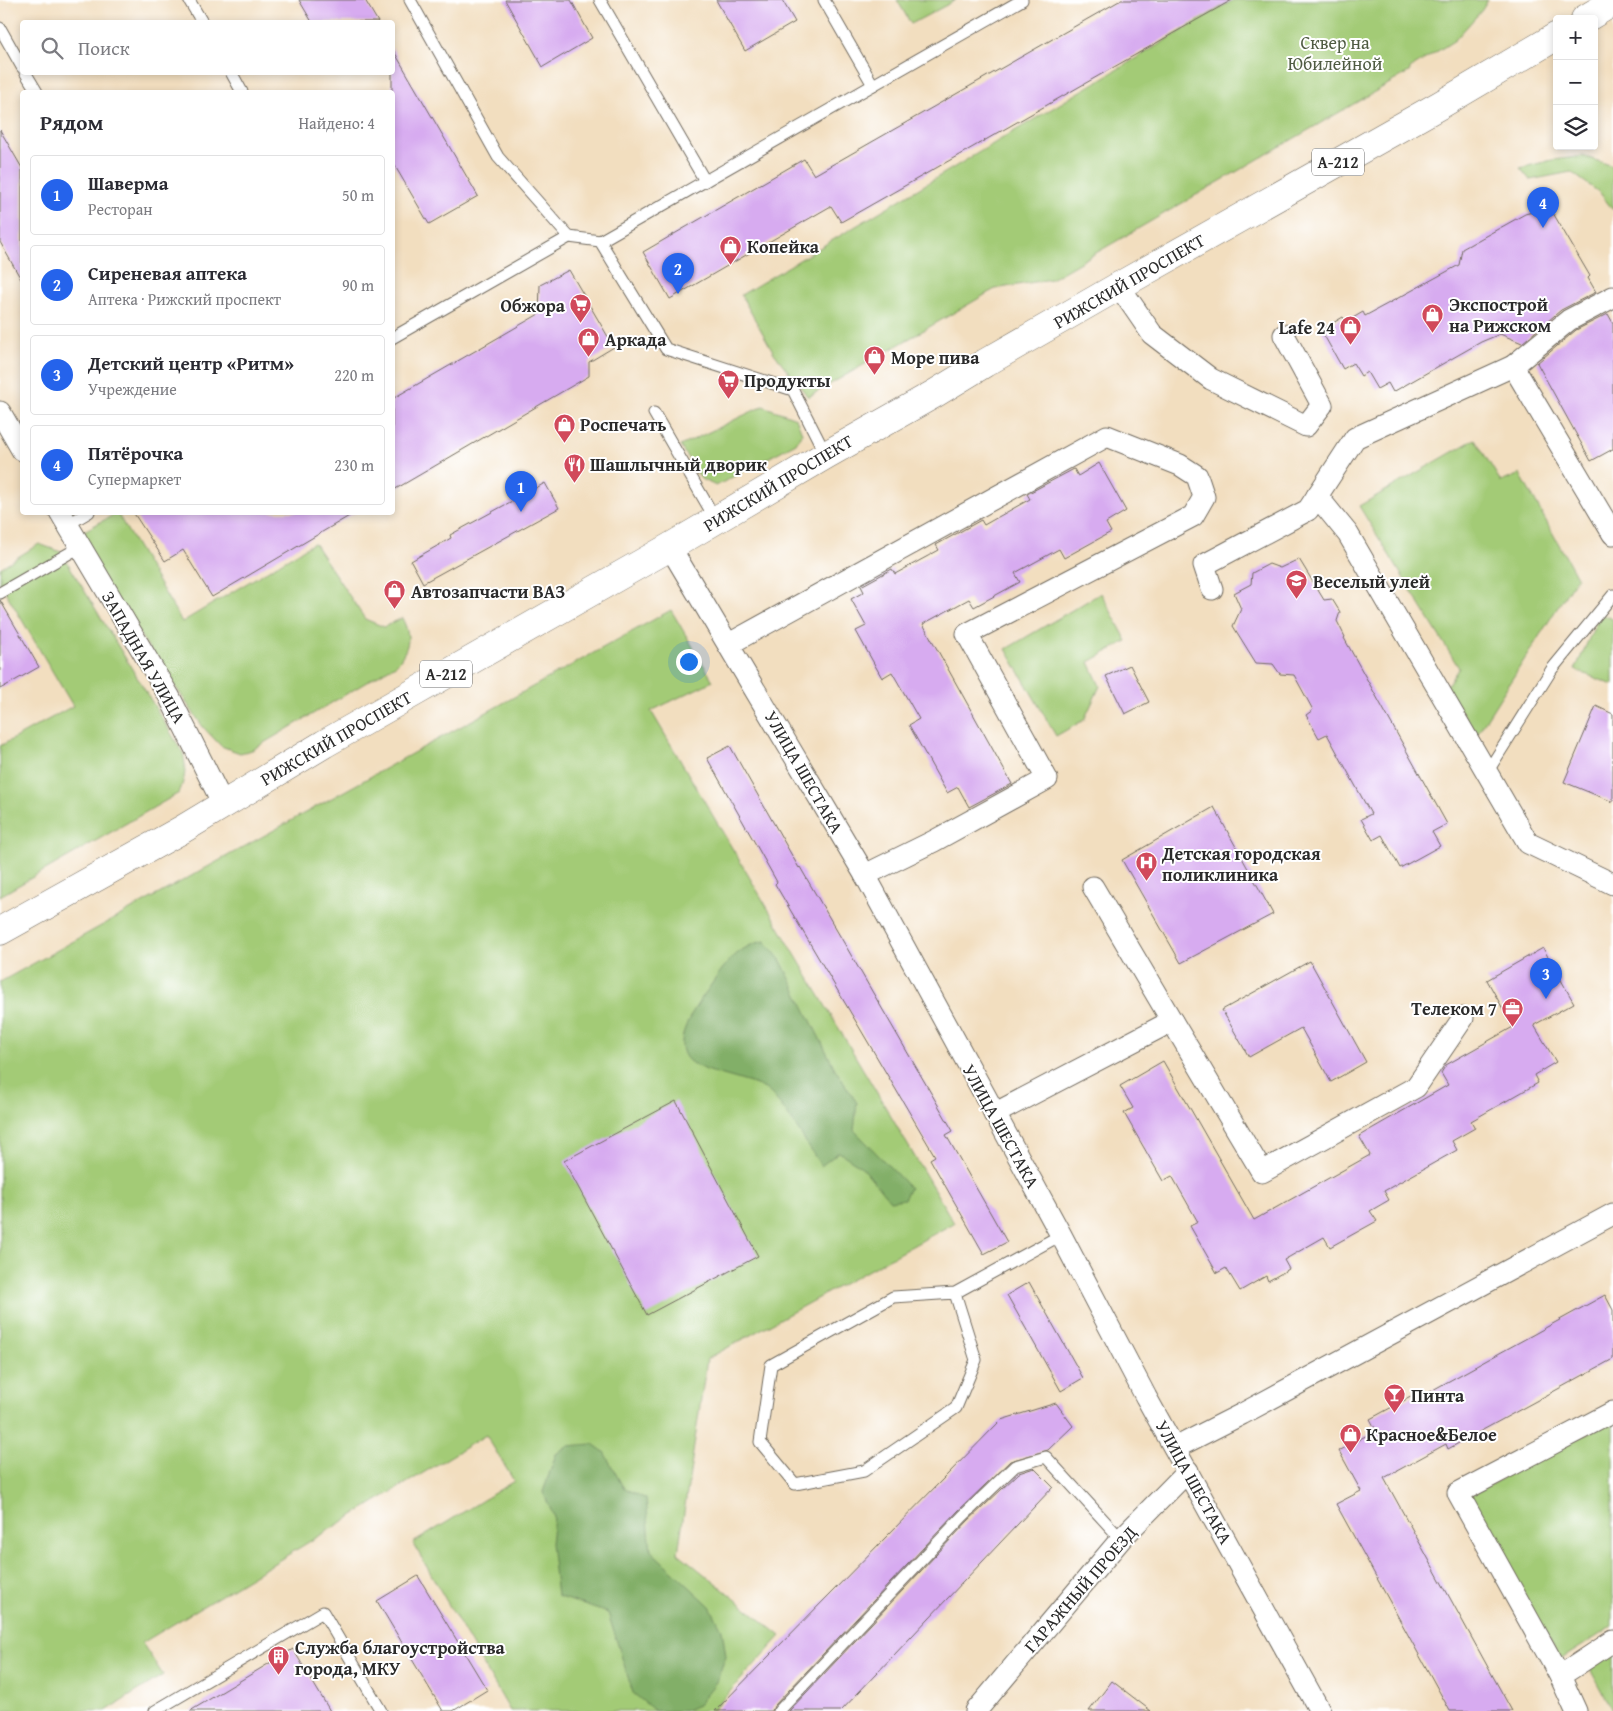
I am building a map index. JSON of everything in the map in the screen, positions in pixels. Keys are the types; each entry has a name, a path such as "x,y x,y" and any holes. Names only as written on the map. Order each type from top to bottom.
{"highway":[{"name":"РИЖСКИЙ ПРОСПЕКТ","path":"0,931 183,828 324,744 670,547 826,454 1440,105 1553,38"}],"street":[{"path":"1119,286 1152,334 1211,379 1306,426 1322,405 1284,335"},
{"path":"1212,589 1204,565 1308,510 1355,438 1513,366 1570,320 1613,297"},
{"path":"1513,366 1613,534"},
{"path":"0,412 20,447"},
{"path":"729,644 1107,436 1180,465 1197,476 1204,497 1193,516 967,634 1047,779 934,841 865,876"},
{"path":"1317,496 1348,534 1486,774 1528,843 1613,884"},
{"name":"ЗАПАДНАЯ УЛИЦА","path":"63,519 168,696 223,804"},
{"name":"УЛИЦА ШЕСТАКА","path":"670,547 865,876 1061,1235 1146,1397 1320,1711"},
{"path":"1093,887 1262,1172 1416,1087 1463,1018"},
{"path":"994,1114 1172,1021"},
{"path":"1175,1448 1242,1414 1613,1214"},
{"path":"1576,1711 1560,1676 1458,1493 1613,1412"},
{"name":"ГАРАЖНЫЙ ПРОЕЗД","path":"976,1711 1121,1539 1188,1471"},
{"path":"1560,1676 1613,1641"}],"lane":[{"path":"189,0 201,20"},
{"path":"410,0 498,157 569,237"},
{"path":"600,0 704,181"},
{"path":"824,0 873,85"},
{"path":"395,336 569,237 600,242 1022,0"},
{"path":"0,28 20,64"},
{"path":"27,75 36,90"},
{"path":"233,75 241,90"},
{"path":"600,242 666,349 793,390 826,454"},
{"path":"654,413 716,520"},
{"path":"63,519 78,515"},
{"path":"0,593 80,547"},
{"path":"1486,774 1552,669 1613,595"},
{"path":"955,1293 976,1360 956,1408 864,1471 795,1484 760,1442 771,1365 893,1297 955,1293 1061,1235"},
{"path":"779,1711 963,1516 1015,1466 1046,1456 1121,1539"},
{"path":"155,1711 174,1706 323,1612 381,1711"}],"green space":[{"path":"897,0 956,0 911,24"},
{"name":"Сквер на Юбилейной","path":"1233,0 1488,0 1482,10 1455,40 1411,68 1409,72 1051,279 995,289 808,397 774,353 741,295"},
{"path":"1583,156 1613,166 1613,210 1600,193 1571,172 1530,180 1520,168 1552,160"},
{"path":"763,406 796,418 802,433 796,443 716,486 701,479 680,446"},
{"path":"1475,439 1501,482 1520,474 1577,577 1477,734 1445,688 1459,668 1359,506"},
{"path":"113,515 118,515 182,622 314,543 365,619 384,627 402,618 407,631 408,642 397,664 252,750 240,753 221,746 203,727 73,537"},
{"path":"39,544 61,552 183,753 185,773 179,793 0,896 0,746 73,706 0,583 0,568"},
{"path":"1101,593 1127,641 1089,662 1100,686 1084,720 1056,736 1006,649"},
{"path":"671,610 713,681 651,711 954,1223 707,1359 678,1553 781,1636 712,1711 510,1711 413,1543 514,1481 486,1435 142,1643 163,1675 106,1711 0,1711 0,982"},
{"path":"1600,614 1613,619 1613,685 1575,670"},
{"path":"765,941 781,961 835,1069 857,1103 854,1130 910,1188 904,1199 890,1201 863,1168 839,1152 821,1166 780,1103 765,1089 706,1070 687,1059 683,1050 682,1039 685,1028 696,1006 732,958 747,947"},
{"path":"1613,1420 1613,1626 1560,1660 1469,1496"},
{"path":"593,1444 604,1452 623,1487 646,1499 651,1551 710,1606 722,1630 726,1656 716,1682 698,1705 684,1711 655,1711 633,1693 608,1613 557,1596 551,1543 554,1517 543,1492 556,1454 567,1446"},
{"path":"1613,1646 1613,1711 1586,1662"}],"building":[{"path":"299,0 365,0 377,20 311,20"},
{"path":"505,0 571,0 592,38 543,67"},
{"path":"716,0 782,0 795,22 745,51"},
{"path":"1121,0 1232,0 841,222 831,206 670,299 643,252 804,159 814,175"},
{"path":"395,53 478,196 429,224 395,166 395,90 392,90 392,75 395,75"},
{"path":"0,130 20,165 20,277 0,242"},
{"path":"1540,210 1553,213 1590,276 1588,278 1596,292 1561,310 1522,343 1500,334 1481,342 1393,392 1388,383 1377,389 1367,372 1361,376 1353,363 1343,369 1321,330 1343,317 1346,322 1363,312 1365,316 1459,265 1462,249 1525,214"},
{"path":"569,270 614,347 589,362 589,376 395,489 395,397 539,314 540,285"},
{"path":"1608,314 1613,323 1613,449 1591,461 1537,363 1576,330"},
{"path":"1099,463 1126,511 1106,523 1111,532 1064,558 1059,549 1015,573 1020,582 974,607 969,599 923,624 1012,784 969,807 958,787 947,793 909,725 919,719 892,672 882,678 856,631 866,626 851,599 864,592 861,586 892,569 895,574 939,550 936,545 981,520 984,525 1030,499 1027,494 1074,469 1078,476"},
{"path":"545,483 559,508 423,583 411,561 451,538 450,535"},
{"path":"135,515 351,515 212,597 183,550 165,561"},
{"path":"1299,559 1324,600 1332,599 1340,612 1337,621 1344,638 1447,824 1432,832 1440,846 1400,868 1382,835 1373,840 1361,819 1371,814 1327,734 1319,738 1306,715 1313,710 1294,675 1280,674 1273,664 1256,663 1233,626 1241,609 1234,593 1251,584 1252,573 1269,564 1280,568"},
{"path":"0,600 39,667 0,689"},
{"path":"1130,665 1149,702 1125,714 1106,676"},
{"path":"1596,706 1613,714 1613,802 1564,782"},
{"path":"730,746 953,1131 946,1135 1007,1242 984,1254 930,1159 935,1156 775,884 777,882 707,758"},
{"path":"1214,807 1273,914 1181,963 1122,860"},
{"path":"1543,948 1574,1003 1534,1025 1556,1062 1534,1075 1538,1083 1471,1121 1475,1128 1452,1141 1457,1150 1384,1191 1389,1200 1370,1211 1377,1221 1330,1247 1324,1237 1284,1260 1289,1269 1268,1281 1266,1276 1240,1291 1226,1268 1217,1273 1190,1226 1198,1222 1172,1176 1163,1181 1124,1113 1133,1108 1120,1086 1163,1061 1254,1220 1370,1155 1359,1136 1448,1085 1441,1073 1446,1065 1513,1027 1487,980"},
{"path":"1310,961 1366,1062 1331,1082 1301,1028 1249,1057 1222,1010"},
{"path":"676,1101 758,1256 647,1315 564,1161"},
{"path":"1029,1282 1083,1378 1061,1391 1007,1295"},
{"path":"1605,1295 1613,1310 1613,1359 1448,1449 1446,1444 1384,1478 1512,1711 1450,1711 1336,1504 1361,1491 1339,1451 1376,1430 1370,1419 1418,1393 1420,1397"},
{"path":"1056,1403 1073,1426 1048,1450 1010,1461 958,1511 774,1706 772,1711 715,1711 1001,1420"},
{"path":"1034,1468 1053,1487 841,1711 789,1711 968,1521 1019,1473"},
{"path":"418,1576 487,1690 453,1711 443,1711 377,1601"},
{"name":"Служба благоустройства города, МКУ","path":"293,1649 330,1711 190,1711"},
{"path":"1112,1681 1151,1711 1089,1711"}],"place":[{"name":"Пятёрочка","path":"1543,228"},
{"name":"Копейка","path":"731,265"},
{"name":"Сиреневая аптека","path":"678,294"},
{"name":"Обжора","path":"581,324"},
{"name":"Экспострой на Рижском","path":"1433,333"},
{"name":"Lafe 24","path":"1351,346"},
{"name":"Аркада","path":"589,358"},
{"name":"Море пива","path":"875,376"},
{"name":"Продукты","path":"728,399"},
{"name":"Роспечать","path":"564,443"},
{"name":"Шашлычный дворик","path":"574,483"},
{"name":"Шаверма","path":"521,512"},
{"name":"Веселый улей","path":"1297,600"},
{"name":"Автозапчасти ВАЗ","path":"395,610"},
{"name":"Детская городская поликлиника","path":"1146,882"},
{"name":"Детский центр «Ритм»","path":"1546,999"},
{"name":"Телеком 7","path":"1513,1027"},
{"name":"Пинта","path":"1395,1414"},
{"name":"Красное&Белое","path":"1350,1453"},
{"name":"Служба благоустройства города, МКУ","path":"279,1676"}]}
